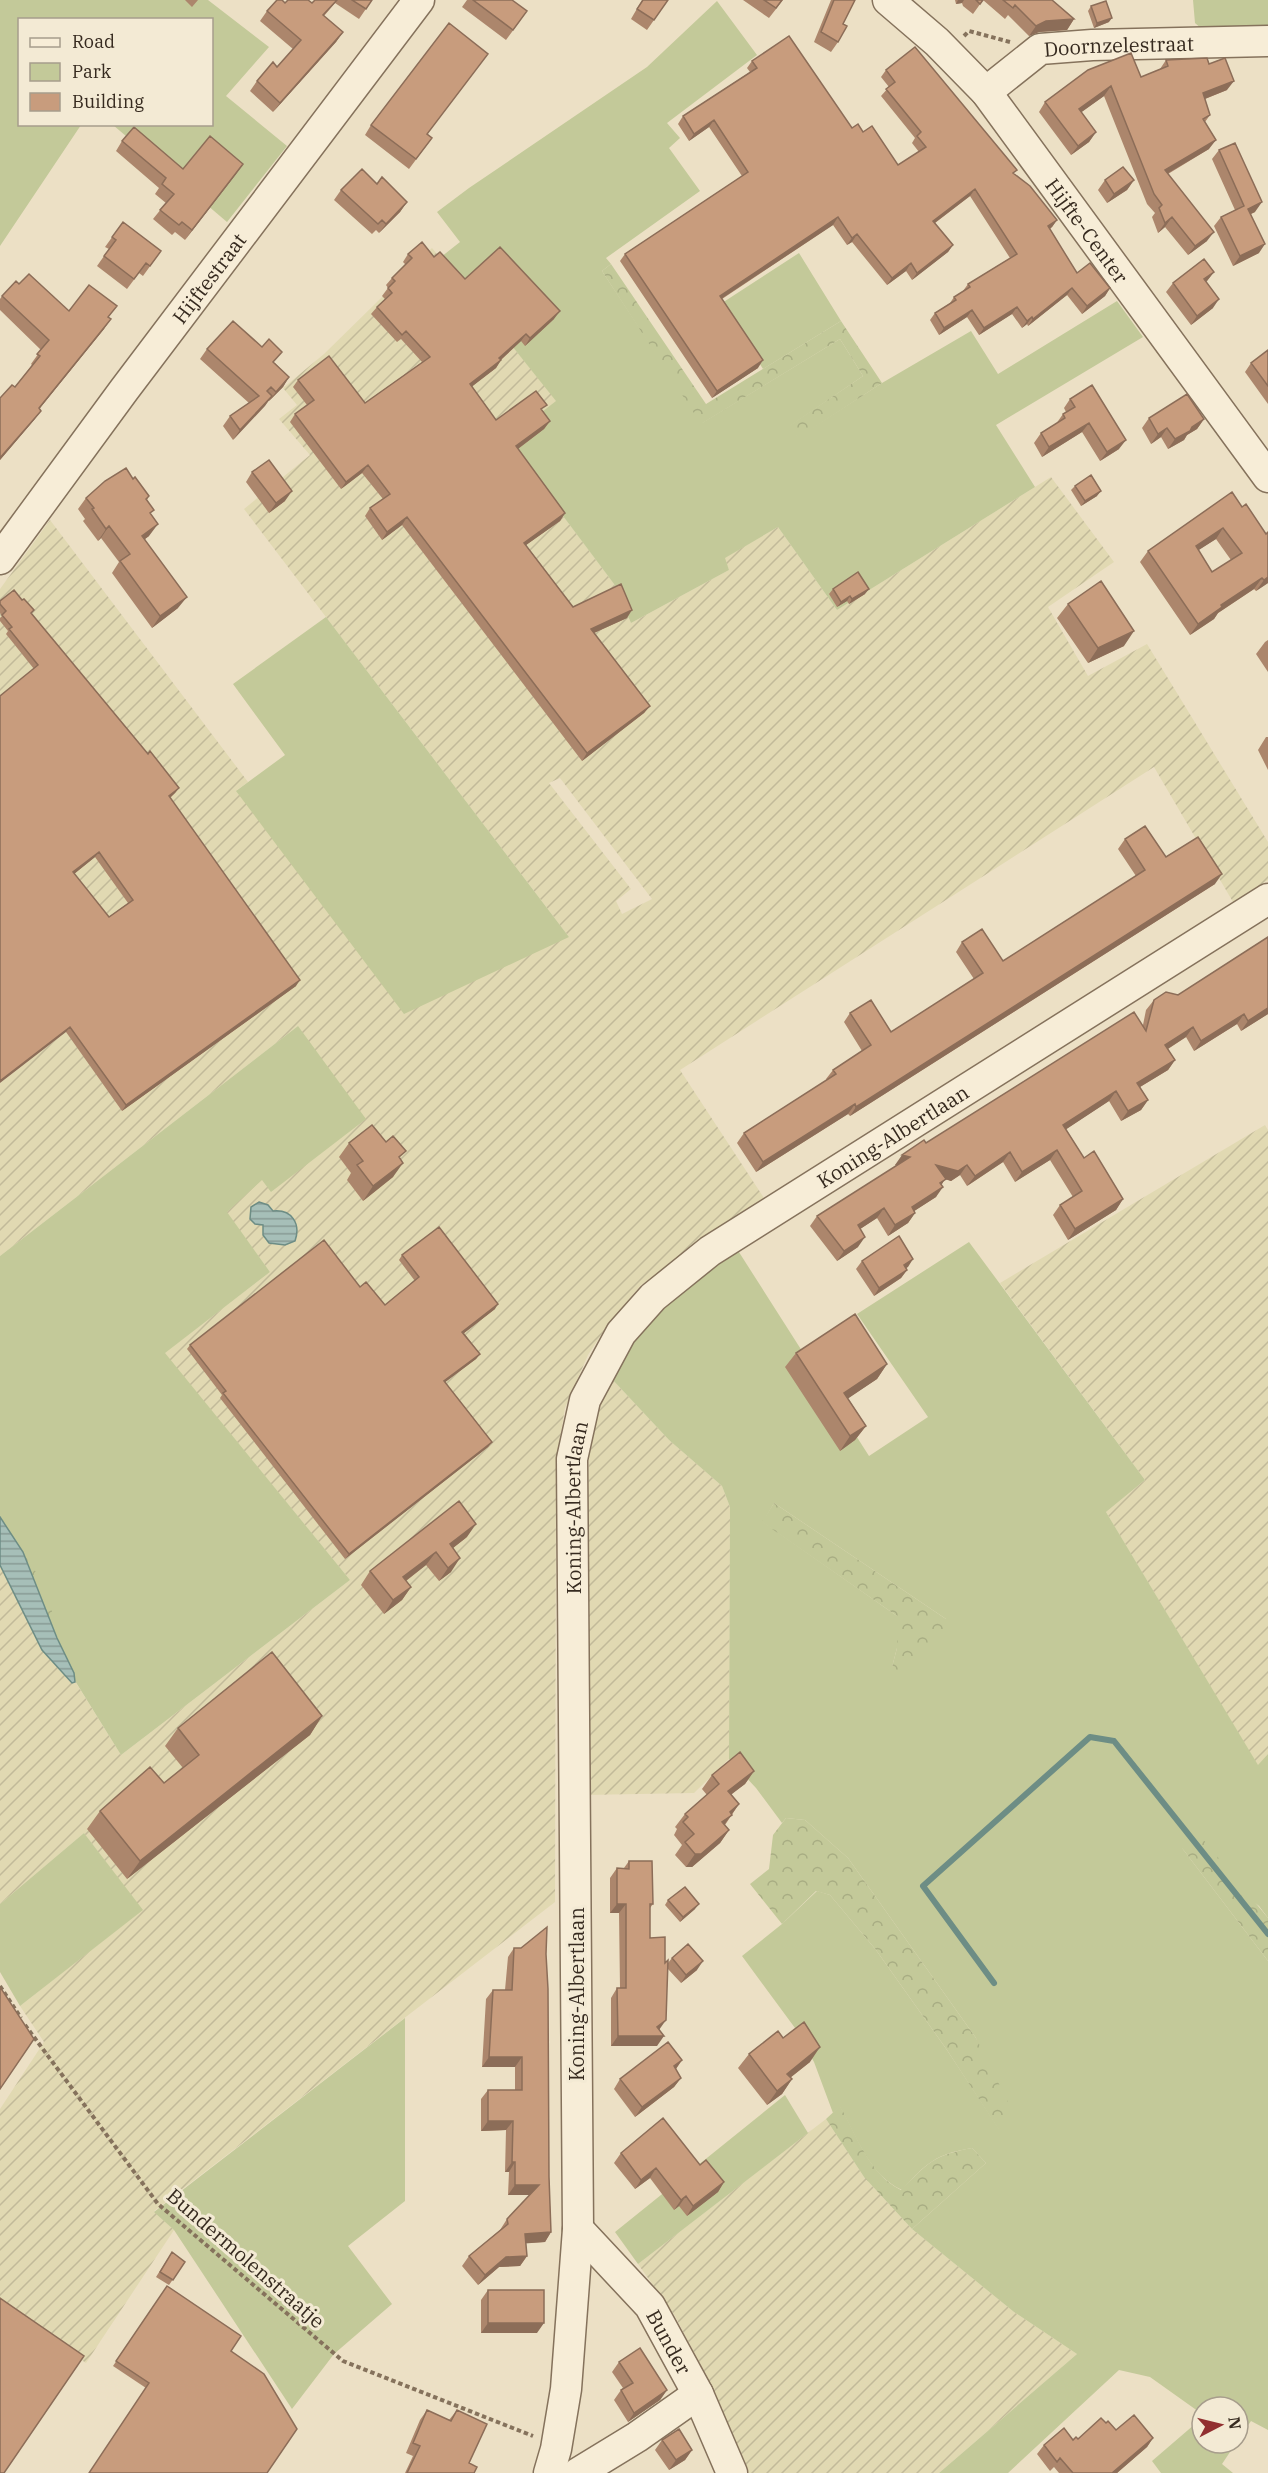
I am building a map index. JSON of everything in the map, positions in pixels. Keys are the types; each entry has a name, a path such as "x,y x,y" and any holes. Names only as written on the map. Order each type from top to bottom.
{"street":[{"name":"Hijftestraat","path":"0,559 124,390 419,0"},
{"name":"Hijfte-Center","path":"888,0 948,53 986,92 1268,477"},
{"name":"Doornzelestraat","path":"986,92 1040,49 1092,45 1268,41"},
{"name":"Koning-Albertlaan","path":"553,2459 566,2389 578,2229 572,1460 585,1400 621,1334 653,1297 710,1251 1268,899"},
{"name":"Bunder","path":"578,2229 650,2306 698,2394 732,2473"},
{"path":"578,2473 637,2437 698,2394"}],"path":[{"path":"948,53 969,31 1040,49"},
{"name":"Bundermolenstraatje","path":"0,1986 26,2026 158,2204 343,2361 553,2459"}],"shaded area":[{"path":"432,248 557,401 506,440 614,584 631,623 729,570 724,558 778,527 837,610 1051,477 1114,562 1048,607 1088,676 1147,644 1268,842 1268,880 1233,902 1154,767 680,1070 766,1201 641,1285 609,1323 588,1355 565,1408 556,1462 555,1902 154,2211 174,2230 86,2363 0,2306 0,2109 44,2042 20,2006 142,1910 84,1833 0,1904 0,1561 121,1755 350,1580 164,1353 270,1272 226,1212 262,1179 272,1192 298,1026 0,1256 0,1083 62,1035 0,838 0,589 50,520 248,782 237,790 569,937 244,509 310,455 279,419 297,405 283,388 324,354","holes":["560,778 652,899 622,914 616,901 631,889 549,783"]},
{"path":"1265,1125 1268,1130 1268,1754 1258,1766 1106,1512 1145,1480 1000,1283"},
{"path":"611,1378 669,1440 722,1486 730,1507 729,1759 694,1793 585,1795 589,1441 595,1416"},
{"path":"826,2119 864,2177 912,2229 1014,2312 1077,2354 939,2473 747,2473 713,2389 675,2316 638,2264"}],"green space":[{"path":"0,0 208,0 269,47 226,96 287,146 227,222 114,126 213,126 213,18 18,18 18,126 80,126 0,246"},
{"path":"1193,0 1268,0 1268,31 1203,30 1195,23"},
{"path":"717,1 757,55 667,123 680,138 669,148 700,191 606,258 611,264 602,271 702,423 840,339 863,376 790,426 798,437 882,383 971,331 998,374 1117,301 1143,337 996,425 1035,487 837,610 778,527 725,558 729,570 631,623 614,584 506,440 556,401 441,257 460,242 437,212 647,67"},
{"path":"799,253 841,321 763,369 722,303"},
{"path":"611,264 706,404 841,321 882,383 798,438 789,426 863,376 840,339 701,424 602,271"},
{"path":"326,617 569,937 404,1014 236,791 285,755 233,684"},
{"path":"298,1026 366,1119 271,1192 262,1180 227,1212 270,1272 165,1353 350,1580 121,1755 59,1655 0,1517 0,1256"},
{"path":"969,1242 1145,1480 1106,1512 1258,1765 1268,1754 1268,1918 1259,1906 1182,1848 1268,1961 1268,2430 1250,2422 1250,2395 1190,2395 1190,2405 1150,2377 1119,2370 1008,2473 939,2473 1077,2354 1014,2312 912,2229 986,2163 972,2148 949,2153 925,2166 902,2190 881,2175 865,2154 840,2107 833,2113 814,2062 795,2028 742,1956 782,1924 817,1891 830,1895 876,1950 947,2050 999,2129 976,2038 848,1858 805,1820 786,1818 782,1823 756,1788 729,1759 730,1507 722,1486 669,1440 611,1378 637,1333 702,1274 737,1249 869,1456 928,1417 857,1314","holes":["774,1503 946,1619 892,1667 897,1648 897,1616 763,1522"]},
{"path":"774,1503 946,1619 945,1642 902,1675 892,1667 897,1648 897,1616 762,1522"},
{"path":"0,1517 18,1537 50,1600 59,1655"},
{"path":"786,1818 805,1820 848,1858 976,2038 1015,2116 999,2130 947,2050 876,1950 830,1895 816,1891 782,1924 750,1884 769,1869 773,1835"},
{"path":"1197,1832 1268,1918 1268,1961 1182,1848"},
{"path":"84,1833 143,1910 20,2006 0,1972 0,1904"},
{"path":"405,2018 405,2201 348,2246 392,2304 334,2354 292,2409 174,2230 154,2212"},
{"path":"785,2095 808,2133 638,2264 615,2232"},
{"path":"840,2106 872,2164 890,2183 901,2190 925,2167 948,2154 972,2148 986,2163 912,2229 864,2177 826,2119"},
{"path":"1190,2428 1190,2455 1228,2455 1222,2464 1233,2473 1161,2473 1152,2461"}],"water":[{"path":"259,1202 268,1205 273,1211 290,1215 297,1229 295,1241 285,1245 269,1243 263,1235 263,1225 255,1224 250,1219 251,1207"},
{"path":"0,1517 23,1552 57,1638 74,1673 75,1682 72,1683 42,1650 0,1565"}],"building":[{"path":"277,0 285,3 288,0 308,0 312,3 315,0 337,0 323,15 343,32 280,103 257,81 273,62 277,67 301,40 267,11"},
{"path":"352,0 372,0 366,9"},
{"path":"473,0 512,0 527,11 513,30"},
{"path":"643,0 668,0 654,20 637,9"},
{"path":"764,0 782,0 776,8"},
{"path":"834,0 855,0 843,24 847,26 838,42 821,32"},
{"path":"1003,0 1052,0 1074,19 1046,21 1036,26 1015,5 1013,8"},
{"path":"1106,1 1112,18 1097,23 1091,6"},
{"path":"449,23 488,54 427,134 432,138 416,159 371,125"},
{"path":"789,36 852,128 858,124 863,132 872,126 898,165 926,147 917,136 921,132 886,89 895,82 886,70 915,47 1017,170 1013,173 1030,186 1057,220 1048,226 1077,273 1090,263 1110,288 1087,306 1072,288 1033,319 1032,317 1027,321 1017,307 984,328 972,310 944,328 935,313 956,300 954,297 970,287 968,284 1017,254 975,189 933,221 953,245 917,273 911,263 892,278 857,234 852,238 838,217 720,296 763,360 717,391 625,254 748,172 714,120 694,134 683,116 757,68 752,61"},
{"path":"1131,53 1141,77 1168,66 1166,60 1207,58 1209,64 1225,58 1234,81 1203,93 1210,115 1203,119 1216,140 1165,170 1214,232 1195,246 1172,217 1165,223 1159,208 1162,205 1154,194 1111,86 1079,109 1096,132 1078,146 1045,102 1088,70"},
{"path":"134,127 183,169 210,136 243,164 192,230 182,222 179,225 160,210 174,194 162,184 166,178 122,141"},
{"path":"1235,143 1262,202 1248,209 1265,244 1240,256 1221,217 1244,206 1219,150"},
{"path":"1123,167 1134,180 1114,194 1105,180"},
{"path":"362,169 377,184 382,177 407,202 386,224 382,220 378,224 341,190"},
{"path":"123,222 161,251 150,266 146,263 134,279 104,256 116,240 112,237"},
{"path":"422,242 434,257 440,252 465,279 500,247 560,311 530,338 526,334 499,358 501,360 470,384 496,420 536,391 547,405 541,409 550,421 516,446 565,513 524,543 573,607 621,584 632,610 591,629 650,706 587,753 407,517 387,532 370,508 390,494 368,465 346,482 295,414 314,400 298,380 329,356 365,403 430,357 406,331 402,335 377,307 392,293 388,288 395,281 392,278 412,258 408,254"},
{"path":"1204,259 1214,272 1204,279 1219,299 1197,316 1173,283"},
{"path":"29,274 69,311 89,285 117,306 108,317 111,319 39,408 41,411 0,458 0,398 12,385 15,387 40,356 37,354 49,340 2,296 16,281 19,284"},
{"path":"233,321 262,347 269,339 282,352 273,362 289,377 276,392 271,387 267,391 272,396 240,430 230,416 259,396 207,349"},
{"path":"1268,350 1268,386 1251,363"},
{"path":"1092,385 1126,440 1107,452 1089,423 1049,447 1041,433 1065,418 1063,414 1075,407 1070,399"},
{"path":"1187,394 1204,419 1190,431 1175,439 1167,428 1158,434 1149,418"},
{"path":"269,460 292,491 276,503 252,472"},
{"path":"126,468 149,496 146,499 154,510 150,513 158,524 142,536 187,597 160,616 120,561 130,554 109,526 106,529 86,498 105,481"},
{"path":"1091,475 1101,491 1085,501 1075,486"},
{"path":"1232,492 1242,507 1246,504 1266,534 1268,532 1268,577 1264,580 1262,578 1221,605 1222,607 1198,624 1148,551","holes":["1223,528 1242,553 1212,572 1196,546"]},
{"path":"858,572 869,589 852,599 850,596 841,602 833,589"},
{"path":"1101,581 1134,631 1098,648 1068,604"},
{"path":"14,590 22,600 24,599 34,610 31,613 148,754 150,751 179,788 169,796 300,980 126,1105 70,1027 0,1081 0,696 38,665 9,629 12,627 2,615 6,611 0,601","holes":["99,852 133,900 109,917 73,872"]},
{"path":"1145,826 1166,857 1198,837 1222,874 856,1107 855,1104 763,1162 744,1133 836,1074 833,1070 871,1045 850,1013 871,1000 891,1032 983,973 962,942 982,929 1003,961 1145,870 1125,839"},
{"path":"1268,937 1268,1008 1248,1021 1244,1014 1201,1041 1193,1027 1165,1045 1175,1060 1137,1083 1148,1100 1128,1111 1116,1091 1063,1125 1084,1158 1094,1151 1123,1199 1075,1229 1060,1205 1082,1191 1057,1150 1022,1172 1010,1152 975,1176 967,1165 958,1171 936,1165 946,1179 940,1183 943,1187 912,1207 915,1213 895,1225 884,1208 858,1225 865,1237 844,1251 817,1216 910,1157 902,1155 924,1140 926,1143 1134,1012 1146,1031 1154,1000 1166,992 1178,995"},
{"path":"372,1125 386,1142 393,1136 406,1151 399,1157 403,1163 373,1186 357,1165 363,1161 349,1143"},
{"path":"439,1227 498,1304 462,1332 480,1354 444,1381 492,1442 349,1554 223,1393 226,1391 190,1345 324,1240 360,1287 366,1282 385,1305 419,1277 402,1255"},
{"path":"899,1236 913,1259 904,1265 907,1270 879,1288 862,1261"},
{"path":"855,1314 887,1364 844,1393 866,1426 850,1436 796,1353"},
{"path":"459,1501 476,1524 450,1544 460,1558 448,1568 436,1552 403,1577 411,1587 393,1600 370,1571"},
{"path":"272,1652 322,1716 140,1861 100,1811 150,1767 164,1783 199,1755 178,1728"},
{"path":"740,1752 754,1771 728,1791 739,1804 730,1812 732,1815 722,1822 729,1830 701,1854 695,1854 685,1842 694,1834 683,1822 688,1817 685,1814 719,1784 712,1775"},
{"path":"629,1861 652,1861 653,1904 650,1904 650,1938 665,1937 665,1963 668,1960 666,2020 657,2027 664,2036 618,2036 617,1988 626,1988 626,1904 617,1904 617,1868 629,1869"},
{"path":"685,1887 699,1904 683,1917 668,1900"},
{"path":"547,1927 551,2232 525,2234 527,2256 506,2257 485,2275 469,2256 508,2224 507,2219 539,2185 515,2185 515,2162 512,2162 513,2121 488,2121 488,2090 522,2090 522,2057 489,2057 493,1990 512,1990 514,1948 521,1948"},
{"path":"688,1944 703,1961 686,1975 672,1958"},
{"path":"0,1987 34,2039 0,2089"},
{"path":"804,2022 820,2047 787,2074 792,2079 777,2091 749,2054 778,2031 783,2038"},
{"path":"668,2042 682,2060 674,2066 681,2078 642,2107 620,2079"},
{"path":"663,2118 700,2165 706,2160 724,2182 693,2206 686,2196 681,2200 656,2168 641,2180 621,2153"},
{"path":"172,2252 185,2262 173,2280 160,2272"},
{"path":"167,2286 241,2336 231,2351 264,2374 297,2429 267,2473 89,2473 149,2383 116,2361"},
{"path":"488,2290 544,2290 544,2323 488,2323"},
{"path":"0,2298 84,2356 4,2473 0,2473"},
{"path":"640,2348 667,2390 634,2413 621,2390 633,2383 619,2362"},
{"path":"427,2410 451,2421 457,2410 487,2424 469,2463 477,2467 474,2473 407,2473 420,2446 413,2443"},
{"path":"1134,2415 1153,2438 1112,2473 1073,2473 1060,2458 1057,2462 1044,2445 1064,2428 1073,2440 1076,2437 1078,2439 1101,2418 1106,2423 1108,2421 1116,2430"},
{"path":"679,2429 692,2450 676,2460 662,2440"}],"waterway":[{"path":"994,1983 923,1886 1090,1737 1114,1741 1268,1934"}]}
